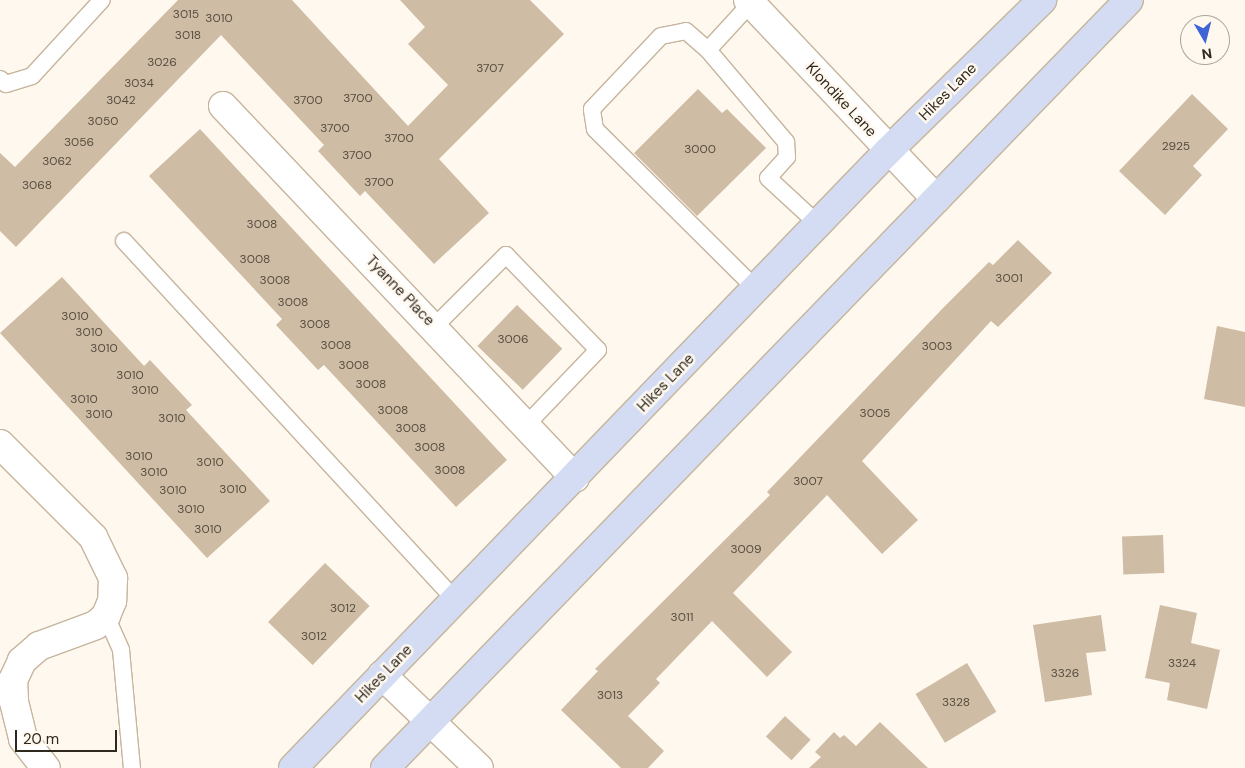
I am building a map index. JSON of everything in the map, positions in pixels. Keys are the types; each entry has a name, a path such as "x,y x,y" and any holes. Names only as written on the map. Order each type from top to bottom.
{"main road":[{"name":"Hikes Lane","path":"292,768 575,478 888,151 1042,0"},
{"path":"385,768 1129,0"}],"street":[{"name":"Klondike Lane","path":"749,2 888,151 936,199"},
{"name":"Tyanne Place","path":"223,106 527,424 575,478"},
{"path":"0,444 93,537 113,578 112,601 106,616 96,625 39,646 22,661 13,680 14,702 23,739 46,768"},
{"path":"382,675 479,768"}],"lane":[{"path":"0,79 6,84 32,76 102,0"},
{"path":"708,50 749,2"},
{"path":"756,289 594,129 592,109 661,36 686,31 708,50 786,142 787,157 768,178 818,224"},
{"path":"124,242 456,601"},
{"path":"434,326 506,255 598,350 527,424"},
{"path":"106,616 121,650 132,768"}],"building":[{"path":"178,0 292,0 408,126 448,85 408,44 425,27 400,0 530,0 564,34 439,159 489,213 434,264 365,191 360,196 318,151 324,145 221,35 16,247 0,231 0,153 15,167"},
{"path":"698,89 722,113 727,109 766,148 697,216 634,153"},
{"path":"1192,94 1228,129 1193,166 1202,175 1165,215 1119,171"},
{"path":"200,129 507,460 456,507 324,365 318,370 276,325 282,319 149,176"},
{"path":"1018,240 1052,273 998,327 991,321 862,461 918,520 882,554 827,495 733,593 792,652 767,677 712,621 656,679 660,683 628,716 664,751 648,768 621,768 561,710 598,671 595,669 770,495 767,492 944,307 989,262 993,265"},
{"path":"62,277 144,366 150,360 192,405 186,410 270,501 207,558 0,333"},
{"path":"517,305 562,349 523,390 477,346"},
{"path":"1217,326 1245,332 1245,407 1204,399"},
{"path":"1163,535 1164,573 1123,574 1122,536"},
{"path":"325,563 370,606 313,665 268,622"},
{"path":"1160,605 1197,613 1191,643 1220,650 1207,709 1167,700 1170,683 1145,678"},
{"path":"1101,615 1106,651 1086,653 1092,695 1045,702 1033,625"},
{"path":"967,663 996,712 945,743 916,694"},
{"path":"785,716 811,740 792,760 766,736"},
{"path":"880,722 928,768 809,768 821,757 815,752 834,732 840,738 844,735 856,746"}]}
